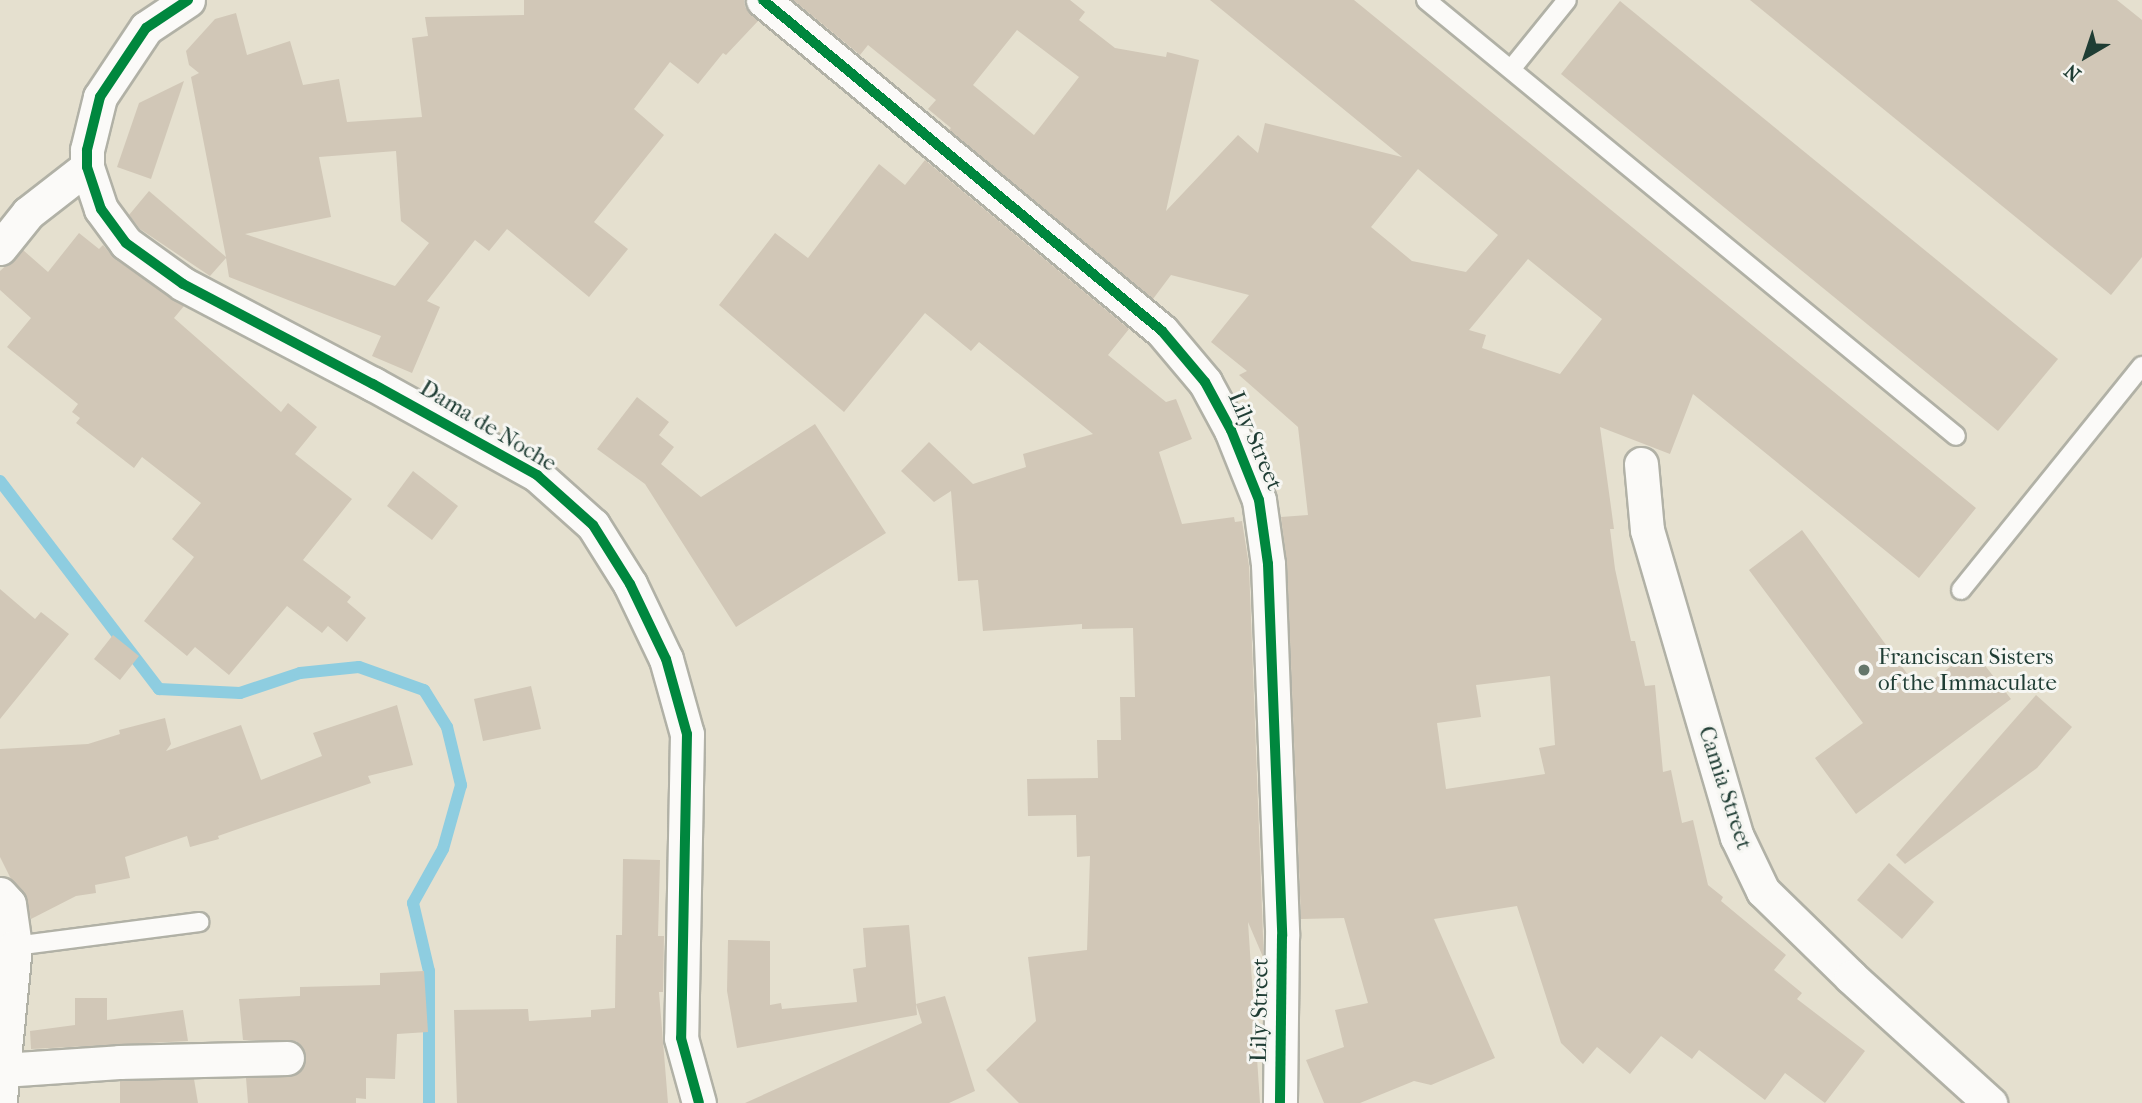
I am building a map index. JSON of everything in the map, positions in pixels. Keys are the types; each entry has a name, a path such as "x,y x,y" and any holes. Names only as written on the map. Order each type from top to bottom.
{"street":[{"path":"0,248 28,213 87,167 87,150 100,97 146,28 188,0"},
{"name":"Lily Street","path":"763,0 1162,331 1205,382 1231,430 1259,500 1268,564 1282,936 1280,1103"},
{"name":"Dama de Noche","path":"87,167 102,209 126,243 183,284 373,384 537,475 593,525 630,584 666,659 687,734 681,1038 699,1103"},
{"name":"Camia Street","path":"1642,464 1647,530 1737,837 1763,891 1852,977 1990,1103"},
{"path":"0,894 9,904 15,946 1,1085 119,1062 287,1058"}],"lane":[{"path":"1426,0 1956,436"},
{"path":"1511,68 1567,0"},
{"path":"1961,590 2142,366"},
{"path":"15,946 199,922"}],"building":[{"path":"524,0 744,0 745,7 758,21 726,55 723,53 698,84 670,62 634,109 664,135 594,222 628,249 589,297 507,229 489,251 475,240 427,301 440,307 412,373 372,356 381,336 229,277 226,258 210,276 140,229 129,215 149,191 226,257 191,77 199,73 189,65 186,51 215,19 236,13 247,55 290,41 303,85 339,79 347,122 422,117 412,38 428,36 425,17 524,15","holes":["396,151 401,221 429,243 395,286 245,234 331,217 319,157"]},
{"path":"793,0 1070,0 1085,12 1079,20 1115,48 1166,57 1167,52 1199,60 1166,211 1238,135 1258,153 1265,123 1402,157 1210,0 1354,0 1976,508 1919,578 1693,394 1670,454 1600,427 1614,529 1610,529 1615,569 1631,641 1635,641 1645,686 1655,685 1663,772 1671,770 1682,823 1693,820 1708,885 1723,897 1721,901 1786,955 1774,970 1802,993 1797,999 1865,1051 1825,1103 1785,1073 1765,1100 1699,1050 1692,1059 1661,1036 1630,1074 1597,1047 1583,1064 1561,1043 1517,906 1434,919 1495,1058 1431,1085 1414,1081 1360,1103 1324,1103 1306,1060 1344,1047 1335,1010 1368,1003 1344,918 1301,919 1287,563 1281,517 1308,515 1298,427 1239,375 1247,371 1211,342 1249,295 1171,275 1153,299 949,130 951,128 928,109 936,100 868,45 860,55","holes":["1017,30 1079,77 1034,135 973,85","1418,169 1498,235 1466,272 1412,261 1371,227","1528,259 1602,319 1560,374 1482,348 1486,335 1469,330","1550,676 1555,745 1539,748 1545,774 1446,789 1437,723 1481,717 1476,685"]},
{"path":"1750,0 2117,0 2142,20 2142,257 2111,295"},
{"path":"1620,1 2058,359 1998,431 1561,74"},
{"path":"184,81 151,179 117,167 139,103"},
{"path":"925,160 1129,329 1108,355 1166,402 1176,399 1192,439 1159,452 1182,524 1234,517 1235,522 1242,521 1249,566 1263,936 1263,957 1248,922 1260,1103 1019,1103 986,1070 1036,1021 1028,957 1087,950 1090,856 1077,857 1076,815 1028,816 1027,779 1098,778 1097,740 1121,740 1120,697 1135,697 1133,628 1082,629 1082,624 983,631 978,580 958,581 951,491 934,502 901,471 929,442 973,484 1026,467 1023,454 1093,434 979,342 971,351 925,313 844,412 719,305 775,233 808,258 879,164 905,185"},
{"path":"79,233 99,249 103,245 115,259 184,306 174,318 281,412 288,403 317,427 295,454 352,499 303,560 351,597 347,602 366,618 347,642 328,626 322,633 287,606 229,675 195,647 187,656 144,621 194,557 172,539 201,503 142,457 134,468 76,423 80,418 72,412 78,404 7,347 31,318 0,290 0,271 23,250 48,272"},
{"path":"637,397 669,422 659,435 674,447 661,464 701,497 815,424 886,533 736,627 645,484 597,449"},
{"path":"413,471 458,506 432,540 387,506"},
{"name":"Franciscan Sisters of the Immaculate","path":"1802,530 1919,690 1973,650 2011,699 1856,814 1815,758 1863,723 1749,570"},
{"path":"0,589 35,619 41,612 69,634 0,719"},
{"path":"113,635 139,656 120,680 94,659"},
{"path":"531,686 541,729 483,741 474,699"},
{"path":"2036,695 2072,727 2037,768 1905,864 1896,855"},
{"path":"397,705 413,765 368,776 371,783 218,836 219,839 190,847 187,836 125,857 130,878 95,885 96,893 76,896 31,919 24,892 11,879 0,857 0,749 88,744 120,734 119,730 165,718 171,744 166,751 241,725 261,780 322,756 313,733"},
{"path":"623,859 660,860 658,936 664,936 663,992 659,992 668,1103 457,1103 454,1010 528,1009 529,1021 591,1017 591,1010 615,1008 616,935 622,935"},
{"path":"1889,863 1934,902 1902,939 1857,900"},
{"path":"909,925 917,1015 737,1048 727,991 728,940 770,941 770,1005 781,1003 782,1009 857,1002 853,969 866,967 863,928"},
{"path":"424,971 428,1032 397,1034 395,1079 366,1078 366,1099 356,1098 356,1103 248,1103 246,1078 296,1075 304,1067 306,1057 303,1047 296,1041 243,1040 239,999 300,996 300,987 380,985 380,973"},
{"path":"945,996 975,1091 949,1103 745,1103 922,1023 916,1004"},
{"path":"75,998 107,998 107,1020 183,1010 188,1041 31,1049 30,1031 75,1025"},
{"path":"194,1079 198,1103 120,1103 120,1081"}],"waterway":[{"path":"0,481 159,689 240,693 300,673 359,667 424,690 447,727 461,785 443,849 413,903 429,971 429,1103"}],"cycle path":[{"path":"188,0 146,28 100,97 87,150 87,167 101,209 126,243 183,284 373,384 537,475 593,525 630,584 666,659 687,734 681,1038 699,1103"},
{"path":"763,0 1162,331 1205,382 1231,430 1259,500 1268,564 1282,936 1280,1103"}],"place":[{"name":"Franciscan Sisters of the Immaculate","path":"1864,670"}]}
